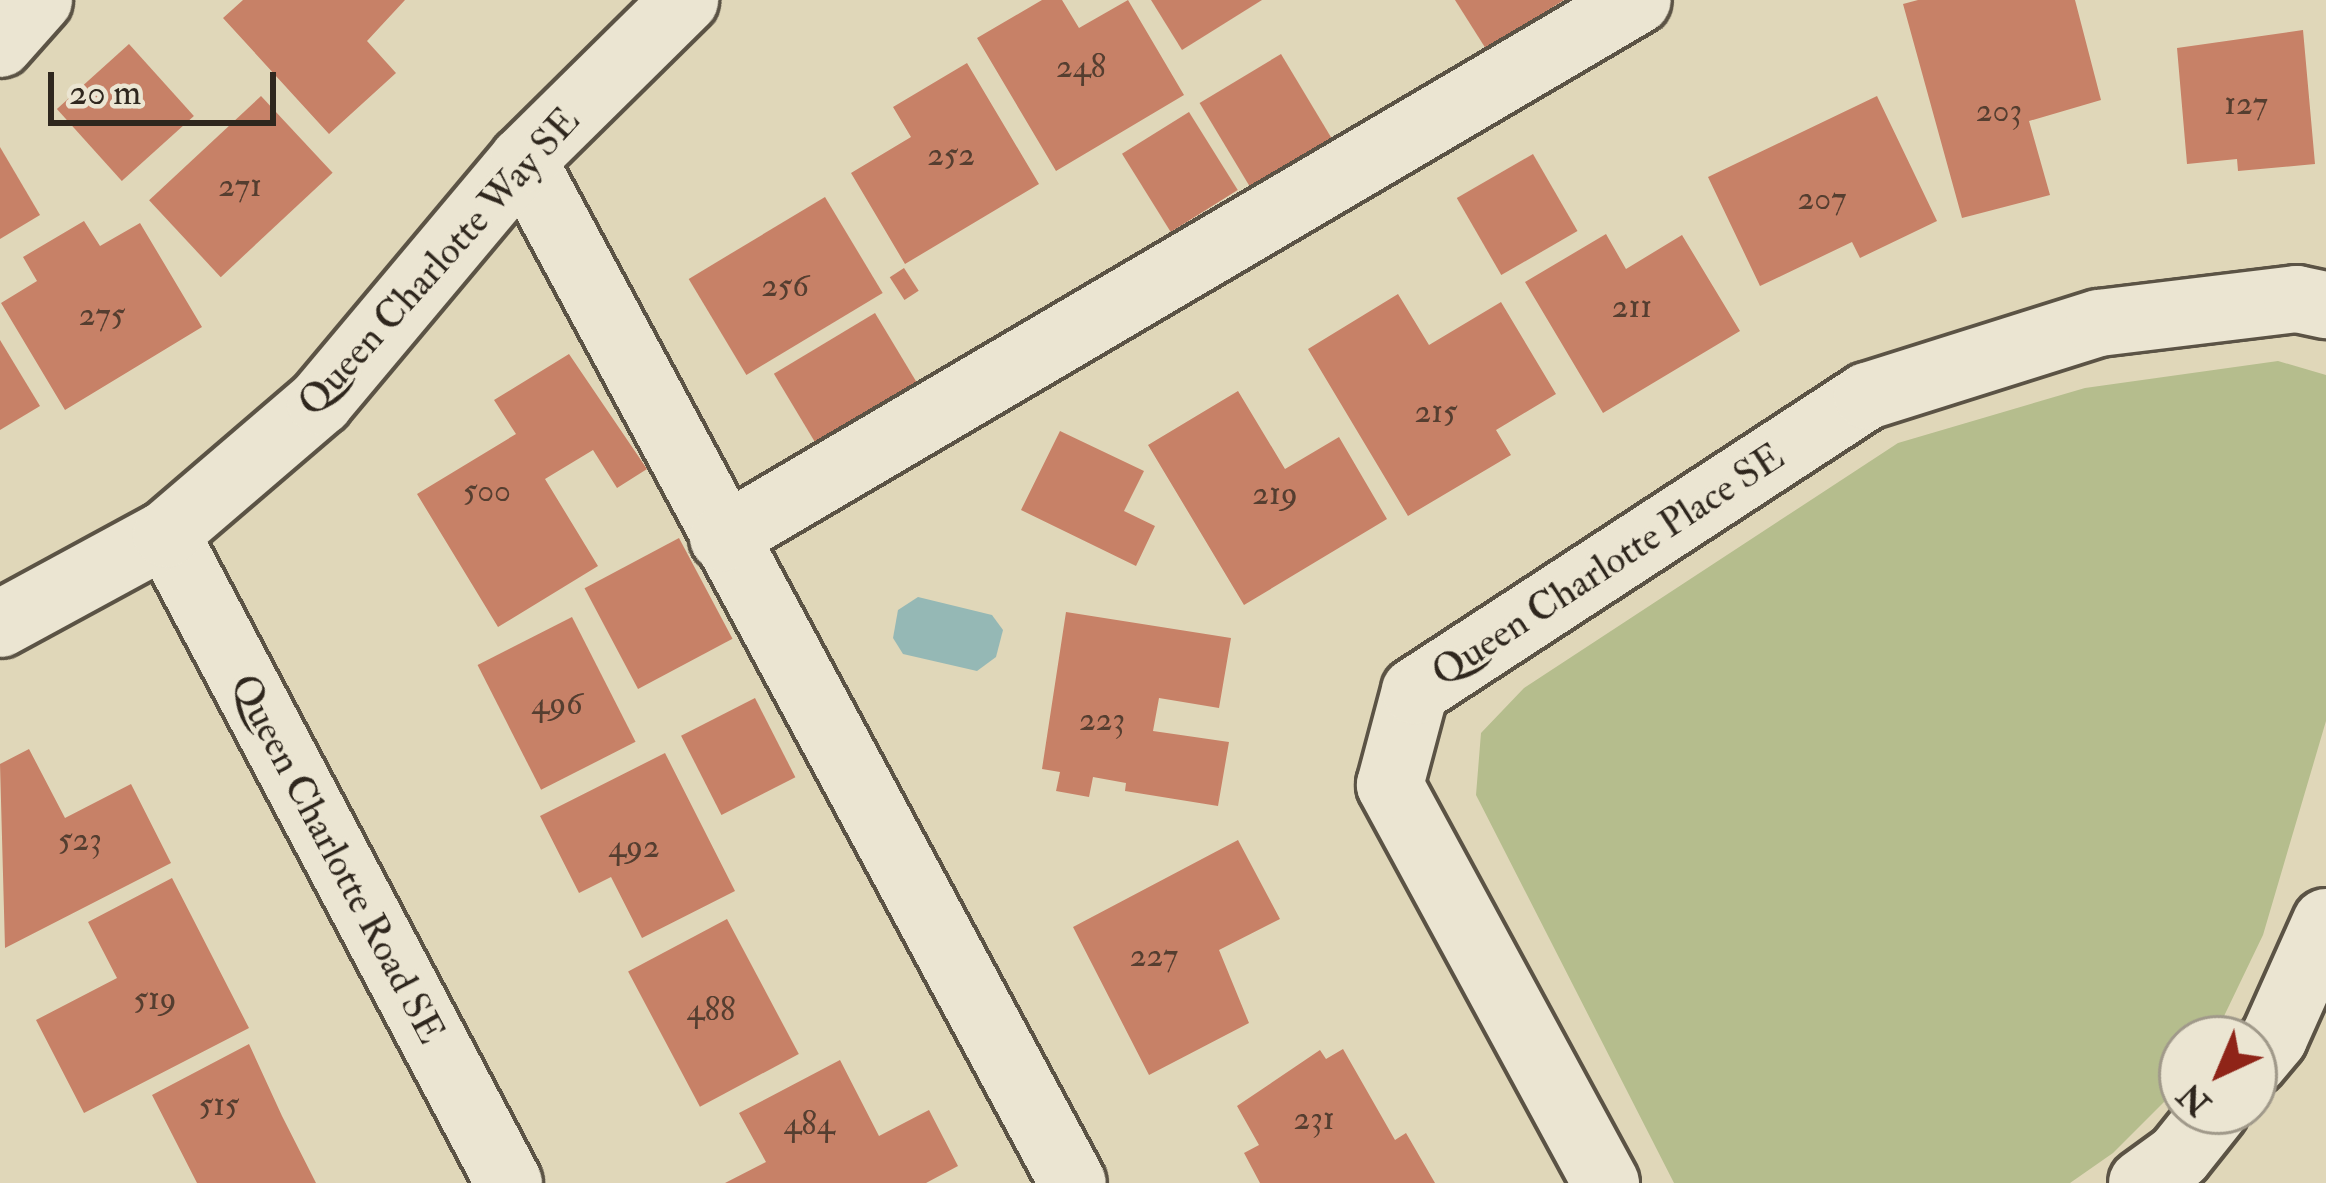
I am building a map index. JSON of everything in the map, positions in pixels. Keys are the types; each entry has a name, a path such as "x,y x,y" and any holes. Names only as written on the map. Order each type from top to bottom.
{"street":[{"path":"0,44 39,0"},
{"name":"Queen Charlotte Way SE","path":"0,623 166,534 320,402 523,160 685,0"},
{"path":"723,538 1638,0"},
{"path":"523,160 1073,1183"},
{"name":"Queen Charlotte Place SE","path":"1606,1183 1390,785 1415,691 1867,396 2099,322 2297,298 2326,305"},
{"name":"Queen Charlotte Road SE","path":"166,534 509,1183"},
{"path":"2278,1029 2326,922"},
{"path":"2142,1183 2179,1156 2196,1135"}],"green space":[{"path":"2278,361 2326,375 2326,721 2263,935 2225,1015 2158,1015 2158,1108 2113,1153 2070,1183 1674,1183 1476,795 1481,733 1524,688 1898,443 2085,388"}],"water":[{"path":"918,597 992,615 1003,630 996,657 977,671 903,654 893,638 898,610"}],"building":[{"path":"243,0 405,0 367,41 396,73 329,134 223,18"},
{"path":"1042,0 1062,0 1079,28 1128,0 1184,95 1056,171 977,38"},
{"path":"1151,0 1262,0 1182,50"},
{"path":"1455,0 1564,0 1486,49"},
{"path":"1918,0 2075,0 2101,100 2029,121 2050,195 1962,218 1903,4"},
{"path":"2303,30 2315,164 2238,171 2237,159 2187,164 2177,48"},
{"path":"129,44 194,116 122,181 57,109"},
{"path":"1281,54 1331,138 1250,187 1200,103"},
{"path":"967,63 1039,184 905,264 851,173 911,137 893,107"},
{"path":"261,96 333,173 221,277 149,200"},
{"path":"1877,96 1937,221 1860,258 1852,242 1760,286 1708,177"},
{"path":"1189,112 1238,190 1171,232 1122,154"},
{"path":"0,147 40,215 0,239"},
{"path":"1533,154 1578,231 1501,275 1457,198"},
{"path":"825,197 883,293 746,375 689,279"},
{"path":"84,221 100,246 140,223 202,327 65,410 1,303 37,281 23,257"},
{"path":"1606,234 1626,269 1682,235 1740,331 1603,413 1525,282"},
{"path":"904,268 919,291 904,300 890,277"},
{"path":"1398,294 1429,345 1501,302 1556,394 1496,430 1511,455 1408,516 1308,349"},
{"path":"875,313 920,388 819,448 774,374"},
{"path":"0,340 40,406 0,430"},
{"path":"569,354 647,469 617,488 593,450 545,479 598,566 498,627 417,494 516,434 494,400"},
{"path":"1238,391 1285,469 1339,437 1387,519 1244,605 1148,445"},
{"path":"1060,431 1144,471 1124,511 1155,526 1136,566 1021,510"},
{"path":"679,538 733,639 638,689 585,588"},
{"path":"1066,612 1231,638 1219,708 1159,698 1153,731 1229,742 1218,806 1125,791 1126,783 1093,777 1089,797 1056,791 1060,772 1042,769"},
{"path":"572,617 636,742 541,790 478,665"},
{"path":"755,698 795,777 721,815 681,736"},
{"path":"29,749 65,818 131,784 171,863 5,948 0,764"},
{"path":"665,753 735,891 642,938 611,877 579,893 540,816"},
{"path":"1238,840 1280,919 1219,950 1249,1023 1149,1075 1073,927"},
{"path":"172,878 249,1028 84,1113 36,1020 117,978 88,922"},
{"path":"727,919 799,1054 700,1107 628,972"},
{"path":"249,1044 316,1183 197,1183 152,1095"},
{"path":"1343,1049 1395,1140 1406,1133 1435,1183 1260,1183 1244,1153 1259,1145 1237,1106 1320,1050 1326,1059"},
{"path":"840,1060 879,1136 929,1110 958,1166 926,1183 725,1183 766,1162 739,1113"}]}
